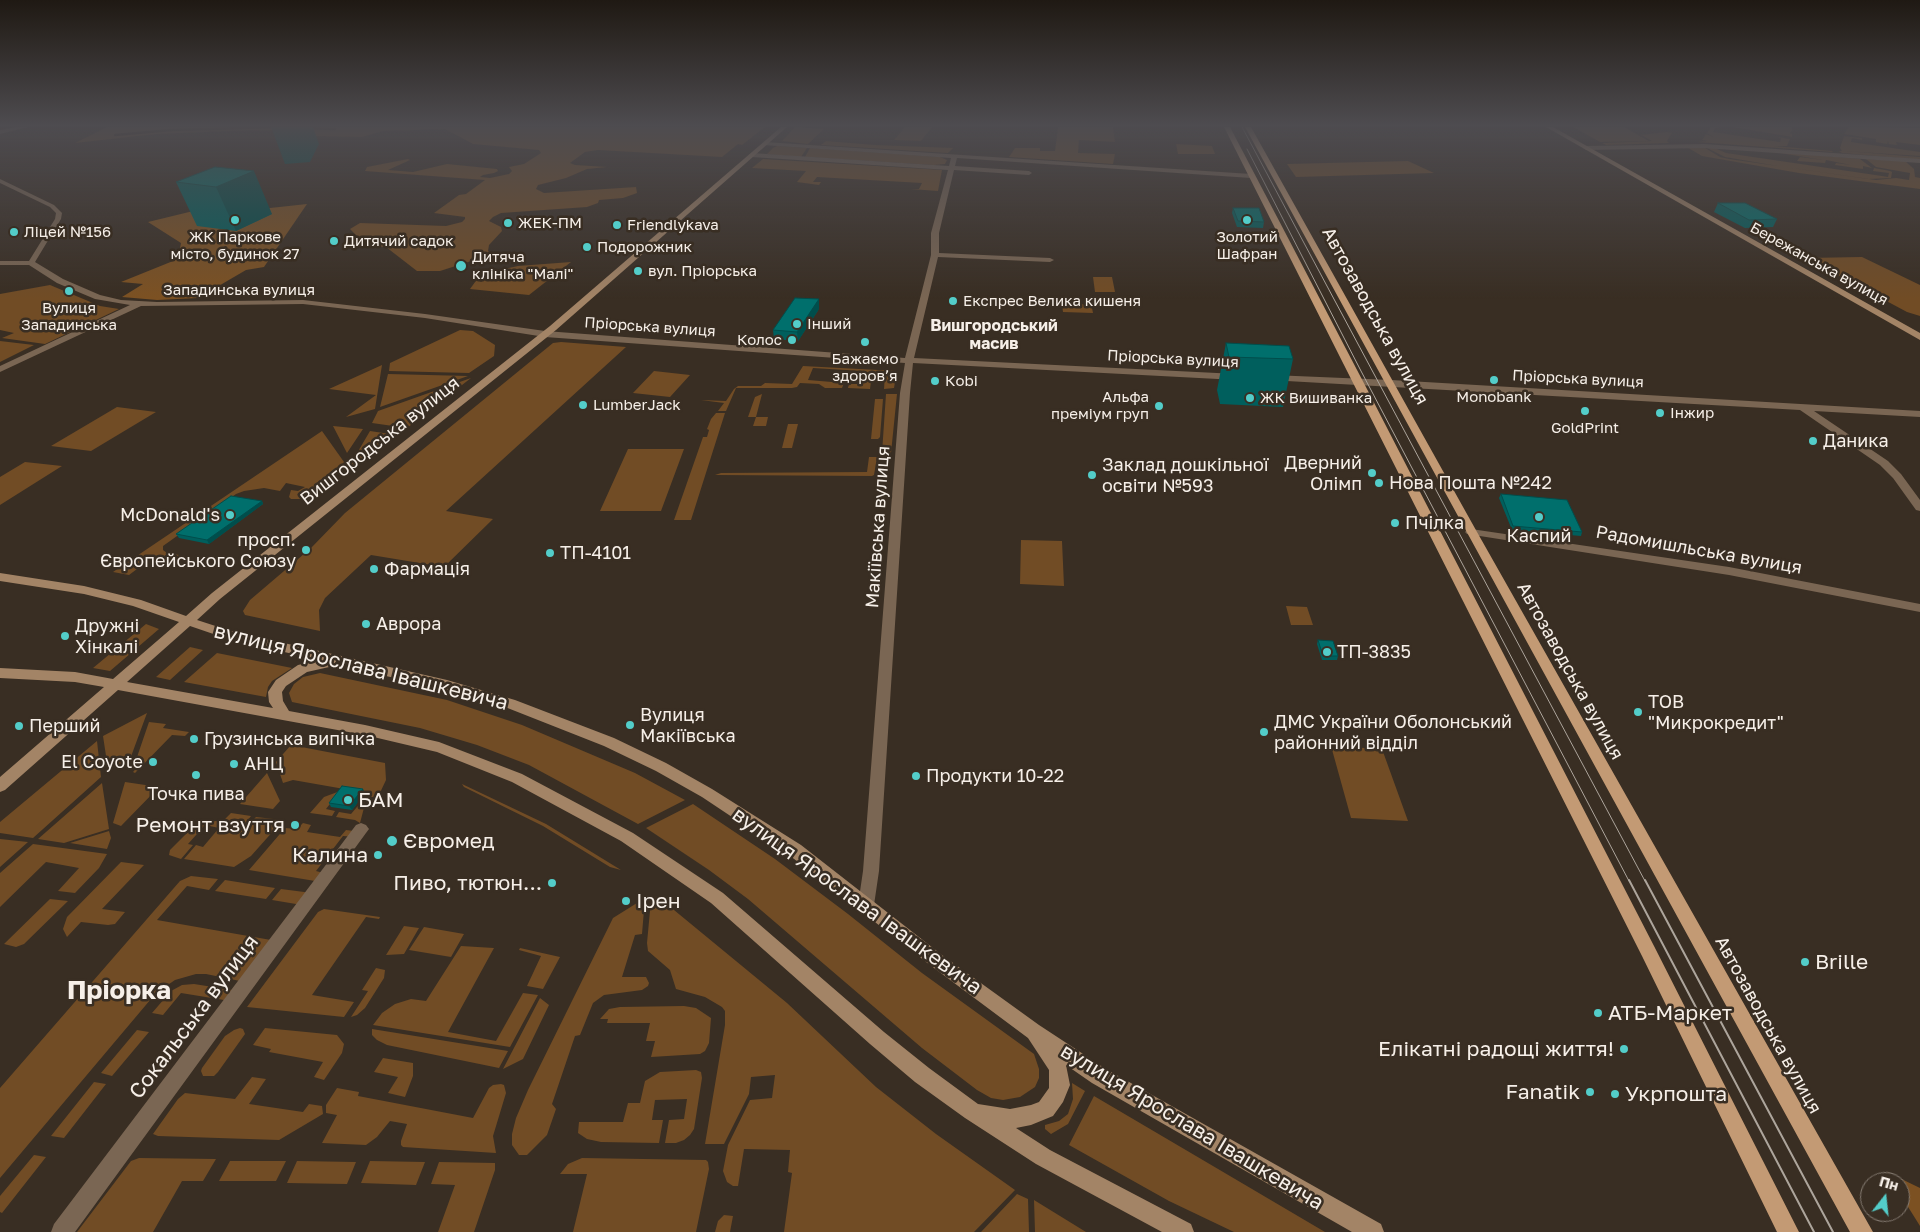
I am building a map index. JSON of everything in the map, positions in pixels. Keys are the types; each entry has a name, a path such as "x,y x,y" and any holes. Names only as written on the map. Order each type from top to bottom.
{"main road":[{"name":"Вишгородська вулиця","path":"0,786 188,621 278,546 545,334 719,184"},
{"path":"1255,184 1648,951 1788,1232"},
{"name":"Автозаводська вулиця","path":"1280,184 1391,383 1471,532 1862,1232"},
{"name":"Бережанська вулиця","path":"1650,184 1920,337"},
{"name":"вулиця Ярослава Івашкевича","path":"0,577 84,590 137,603 228,635 447,685 510,703 609,742 707,792 795,850 936,960 1098,1076 1373,1232"},
{"path":"284,714 276,702 276,692 282,683 303,668 340,661"},
{"path":"0,673 60,675 365,730 429,745 474,760 517,778 626,837 717,898 877,1038 922,1075 972,1112 1043,1157 1183,1232"},
{"path":"972,1112 1010,1118 1031,1115 1046,1109 1056,1095 1060,1085 1058,1067 1033,1031"}],"street":[{"path":"0,263 31,262 58,220 59,214 52,206 7,184"},
{"name":"Макіївська вулиця","path":"866,905 871,871 903,418 909,361 935,255 936,233 948,184"},
{"path":"935,255 1050,260"},
{"name":"Западинська вулиця","path":"31,262 60,281 98,297 139,303 303,302 425,316 545,334"},
{"path":"0,369 139,303"},
{"name":"Пріорська вулиця","path":"545,334 909,361 1391,383 1920,414"},
{"path":"1802,407 1884,463 1897,476 1920,508"},
{"name":"Радомишльська вулиця","path":"1471,532 1729,571 1920,608"},
{"name":"Сокальська вулиця","path":"62,1232 362,829"}],"shaded area":[{"path":"479,184 540,184 536,189 544,193 636,187 637,193 623,198 599,200 598,203 587,207 501,213 489,221 501,227 502,231 489,245 488,251 493,254 440,271 417,271 386,247 367,245 361,243 363,240 352,239 357,236 350,229 360,223 446,226 462,222 465,217 434,213 459,195 466,194"},
{"path":"921,184 939,184 938,191 911,189 919,189"},
{"path":"1886,184 1920,184 1920,189"},
{"path":"222,204 261,209 307,204 264,267 246,270 198,298 157,300 122,297 143,284 121,282 178,259 181,243 148,222"},
{"path":"1862,257 1920,285 1920,316 1907,312 1806,258"},
{"path":"571,262 529,295 470,289 478,278 495,271 518,266"},
{"path":"1093,277 1112,277 1115,292 1095,292"},
{"path":"50,285 100,306 119,309 45,344 2,338 14,333 0,330 0,294"},
{"path":"1065,297 1092,308 1093,313 1063,312 1061,298"},
{"path":"460,330 473,331 495,345 494,356 469,373 389,371 390,363"},
{"path":"0,341 34,345 0,362"},
{"path":"553,343 626,347 446,511 493,519 444,567 371,555 325,598 319,610 320,631 245,615 243,611 250,600 311,548 345,513"},
{"path":"382,365 375,409 346,417 376,395 329,389"},
{"path":"803,366 897,371 894,388 884,389 885,374 872,374 870,389 848,388 849,384 858,384 862,371 813,368 808,380 844,383 842,388 825,388 819,384 800,383 797,387 792,388 736,388 726,411 718,411 724,403 701,400 726,401 734,389 738,386 761,386 765,383 792,384"},
{"path":"654,371 690,375 670,397 633,393"},
{"path":"388,374 468,376 380,407"},
{"path":"471,378 407,428 372,423 378,411"},
{"path":"762,394 756,417 748,417 755,397"},
{"path":"886,394 897,394 891,453 882,453"},
{"path":"875,399 883,399 880,437 878,439 871,439"},
{"path":"117,407 156,412 91,451 51,446"},
{"path":"716,413 725,413 691,520 674,520 703,437 707,437 709,430 707,429"},
{"path":"756,417 768,417 766,426 753,426"},
{"path":"788,424 798,424 792,448 782,448"},
{"path":"333,426 363,429 347,453"},
{"path":"322,431 344,462 325,493 312,499 291,499 289,497 291,490 298,491 305,487 286,483 280,491 264,488 244,491 236,494 163,546 163,550 167,553 191,557 186,561 164,558 141,566 129,575 113,572"},
{"path":"370,431 397,435 343,477"},
{"path":"628,449 684,449 661,511 600,511"},
{"path":"869,457 877,457 874,475 872,476 715,475 721,473 867,472"},
{"path":"25,462 62,466 0,505 0,477"},
{"path":"1021,540 1062,541 1064,586 1020,584"},
{"path":"1286,606 1307,607 1313,625 1291,625"},
{"path":"146,624 159,629 110,671 93,668"},
{"path":"190,647 203,650 170,680 156,677"},
{"path":"217,653 292,668 272,681 268,687 266,697 184,682"},
{"path":"320,673 447,700 522,725 635,773 685,800 638,824 529,765 477,745 420,728 292,702 289,693 294,684 303,677"},
{"path":"147,713 129,762 108,769 103,736"},
{"path":"149,722 166,724 163,728 189,732 185,736 172,735 135,773 133,772 143,761 136,760"},
{"path":"97,741 101,777 33,838 0,833 0,822"},
{"path":"291,745 385,763 386,780 378,797 365,797 367,793 293,780 283,783 276,762"},
{"path":"1331,746 1382,749 1408,821 1351,818"},
{"path":"267,773 280,801 273,809 240,804"},
{"path":"125,782 159,787 121,826 113,823"},
{"path":"102,783 109,829 64,843 38,839"},
{"path":"462,784 546,824 621,870 610,867 543,826 464,787"},
{"path":"340,791 326,809 335,811 332,816 310,813 324,797"},
{"path":"362,801 365,804 360,823 355,820 336,817 339,812 351,814"},
{"path":"693,804 775,859 922,973 1034,1054 1039,1069 1039,1078 1035,1087 1020,1097 1003,1100 991,1098 977,1090 922,1048 748,899 709,870 646,828"},
{"path":"231,813 251,816 248,820 252,821 256,817 283,820 251,856 234,867 184,859 196,845 203,847 219,828 205,825 188,844 193,845 181,859 169,855 170,850 191,829 208,822 224,820"},
{"path":"303,823 311,825 307,832 340,837 346,830 354,831 357,837 343,836 316,871 327,874 315,881 249,870 285,828 297,829"},
{"path":"109,831 111,838 107,849 70,843"},
{"path":"0,839 28,842 0,867"},
{"path":"33,844 107,854 99,868 75,893 58,891 79,868 46,862 0,907 0,873"},
{"path":"121,862 144,865 102,909 125,912 115,924 81,922 67,937 63,929 67,917"},
{"path":"191,876 218,879 209,890 187,886 157,920 271,940 240,981 206,974 196,974 175,980 156,993 0,1178 0,1088 180,881"},
{"path":"225,880 275,888 266,899 215,891"},
{"path":"281,889 312,893 302,905 272,900"},
{"path":"657,896 787,1003 876,1087 936,1134 1015,1190 974,1232 784,1232 792,1173 788,1172 790,1150 744,1149 738,1186 733,1186 727,1182 723,1171 728,1145 750,1100 772,1098 775,1075 751,1077 749,1094 724,1144 705,1144 725,1025 725,1011 722,1007 705,997 676,989 670,970 648,951 651,900"},
{"path":"645,898 642,934 635,935 622,977 646,977 649,983 648,986 642,990 604,995 593,1003 580,1035 575,1036 552,1104 556,1109 547,1135 527,1155 519,1155 512,1145 512,1134 516,1118 528,1090 613,918"},
{"path":"50,899 68,901 24,944 16,947 4,944"},
{"path":"324,909 380,917 379,919 366,917 312,995 354,1002 344,1017 247,1007 318,912"},
{"path":"404,926 419,928 404,954 386,955"},
{"path":"424,927 464,934 451,957 409,950"},
{"path":"461,946 494,948 448,1032 496,1041 523,993 538,995 510,1047 373,1025 382,1013 395,1004 411,999 426,1001"},
{"path":"520,948 560,957 543,989 527,986 541,956 519,950"},
{"path":"376,968 385,970 384,978 365,1008 357,1015 351,1017 368,991 362,990"},
{"path":"194,984 232,990 224,1000 181,993 163,1015 152,1013 171,991 182,985"},
{"path":"540,998 549,1005 523,1059 503,1069"},
{"path":"684,1006 696,1008 711,1018 709,1043 705,1051 700,1054 651,1057 655,1041 646,1041 650,1023 607,1023 608,1019 600,1019 609,1009 620,1007"},
{"path":"240,1028 243,1029 245,1034 218,1072 214,1076 203,1076 202,1068 225,1036"},
{"path":"265,1028 337,1035 344,1044 342,1053 324,1080 314,1077 323,1062 269,1052 271,1049 253,1045"},
{"path":"372,1029 508,1051 499,1068 387,1045 372,1035"},
{"path":"137,1030 149,1032 112,1076 101,1073"},
{"path":"383,1058 413,1063 413,1076 405,1097 388,1093 398,1077 374,1072"},
{"path":"696,1070 701,1072 702,1078 694,1129 684,1140 676,1143 665,1143 669,1120 684,1119 687,1099 655,1100 652,1120 663,1120 659,1143 601,1142 587,1139 578,1133 579,1122 623,1122 628,1103 640,1103 645,1081 660,1072"},
{"path":"252,1077 266,1079 249,1104 303,1112 309,1104 322,1106 323,1114 279,1140 158,1136 153,1134 178,1099 185,1093 235,1099"},
{"path":"94,1082 106,1084 64,1138 51,1136"},
{"path":"1072,1083 1085,1091 1068,1124 1051,1134 1045,1129 1045,1125 1059,1121 1068,1114 1073,1099"},
{"path":"493,1085 504,1085 506,1093 493,1136 496,1153 403,1147 401,1141 407,1124 390,1121 377,1137 366,1145 322,1143 337,1115 326,1113 326,1105 337,1088 359,1092 358,1096 473,1118 489,1088"},
{"path":"1094,1096 1325,1232 1234,1232 1169,1201 1069,1145"},
{"path":"34,1155 46,1157 2,1213 0,1212 0,1196"},
{"path":"139,1158 216,1159 203,1181 182,1181 153,1232 77,1232 131,1161"},
{"path":"582,1158 706,1160 709,1169 696,1232 573,1232 587,1174 560,1174 568,1164"},
{"path":"230,1161 286,1161 276,1181 219,1181"},
{"path":"297,1161 356,1162 347,1184 287,1183"},
{"path":"370,1161 425,1162 416,1185 361,1183"},
{"path":"439,1162 495,1163 495,1170 474,1232 438,1232 455,1185 431,1184"},
{"path":"1910,1183 1920,1188 1920,1226 1910,1210"},
{"path":"1017,1194 1028,1199 1029,1232 981,1232"},
{"path":"1034,1200 1086,1232 1035,1232"},
{"path":"724,1215 733,1216 730,1232 715,1232 718,1221"}],"building":[{"path":"196,184 222,184 216,187"},
{"path":"1718,203 1745,203 1777,219 1749,220"},
{"path":"1233,208 1259,208 1264,222 1238,221"},
{"path":"795,298 819,299 797,332 773,330"},
{"path":"1226,343 1289,346 1293,359 1229,357"},
{"name":"Каспий","path":"1501,494 1567,500 1582,532 1513,526"},
{"name":"McDonald's","path":"231,496 262,501 207,540 176,534"},
{"name":"ТП-3835","path":"1318,640 1333,641 1338,656 1323,656"},
{"name":"БАМ","path":"342,786 363,789 349,806 329,803"}],"tram line":[{"path":"1265,184 1629,881"},
{"path":"1273,184 1645,881"},
{"path":"1629,880 1814,1232"},
{"path":"1645,880 1833,1232"}],"place":[{"name":"ЖК Паркове місто, будинок 27","path":"235,220"},
{"name":"Золотий Шафран","path":"1247,220"},
{"name":"ЖЕК-ПМ","path":"508,223"},
{"name":"Friendlykava","path":"617,225"},
{"name":"Ліцей №156","path":"14,232"},
{"name":"Дитячий садок","path":"334,241"},
{"name":"Подорожник","path":"587,247"},
{"name":"Дитяча клініка \"Малі\"","path":"461,266"},
{"name":"вул. Пріорська","path":"638,271"},
{"name":"Вулиця Западинська","path":"69,291"},
{"name":"Експрес Велика кишеня","path":"953,301"},
{"name":"Інший","path":"797,324"},
{"name":"Колос","path":"792,340"},
{"name":"Бажаємо здоровʼя","path":"865,342"},
{"name":"Monobank","path":"1494,380"},
{"name":"Кobi","path":"935,381"},
{"name":"ЖК Вишиванка","path":"1250,398"},
{"name":"LumberJack","path":"583,405"},
{"name":"Альфа преміум груп","path":"1159,406"},
{"name":"GoldPrint","path":"1585,411"},
{"name":"Інжир","path":"1660,413"},
{"name":"Даника","path":"1813,441"},
{"name":"Дверний Олімп","path":"1372,473"},
{"name":"Заклад дошкільної освіти №593","path":"1092,475"},
{"name":"Нова Пошта №242","path":"1379,483"},
{"name":"McDonald's","path":"230,515"},
{"name":"Каспий","path":"1539,517"},
{"name":"Пчілка","path":"1395,523"},
{"name":"просп. Європейського Союзу","path":"306,550"},
{"name":"ТП-4101","path":"550,553"},
{"name":"Фармація","path":"374,569"},
{"name":"Аврора","path":"366,624"},
{"name":"Дружні Хінкалі","path":"65,636"},
{"name":"ТП-3835","path":"1327,652"},
{"name":"ТОВ \"Микрокредит\"","path":"1638,712"},
{"name":"Вулиця Макіївська","path":"630,725"},
{"name":"Перший","path":"19,726"},
{"name":"ДМС України Оболонський районний відділ","path":"1264,732"},
{"name":"Грузинська випічка","path":"194,739"},
{"name":"El Coyote","path":"153,762"},
{"name":"АНЦ","path":"234,764"},
{"name":"Точка пива","path":"196,775"},
{"name":"Продукти 10-22","path":"916,776"},
{"name":"БАМ","path":"348,800"},
{"name":"Ремонт взуття","path":"295,825"},
{"name":"Євромед","path":"392,841"},
{"name":"Калина","path":"378,855"},
{"name":"Пиво, тютюн...","path":"552,883"},
{"name":"Ірен","path":"626,901"},
{"name":"Brille","path":"1805,962"},
{"name":"АТБ-Маркет","path":"1598,1013"},
{"name":"Елікатні радощі життя!","path":"1624,1049"},
{"name":"Fanatik","path":"1590,1092"},
{"name":"Укрпошта","path":"1615,1094"}],"district":[{"name":"Вишгородський масив","path":"994,335"},
{"name":"Пріорка","path":"119,991"}]}
